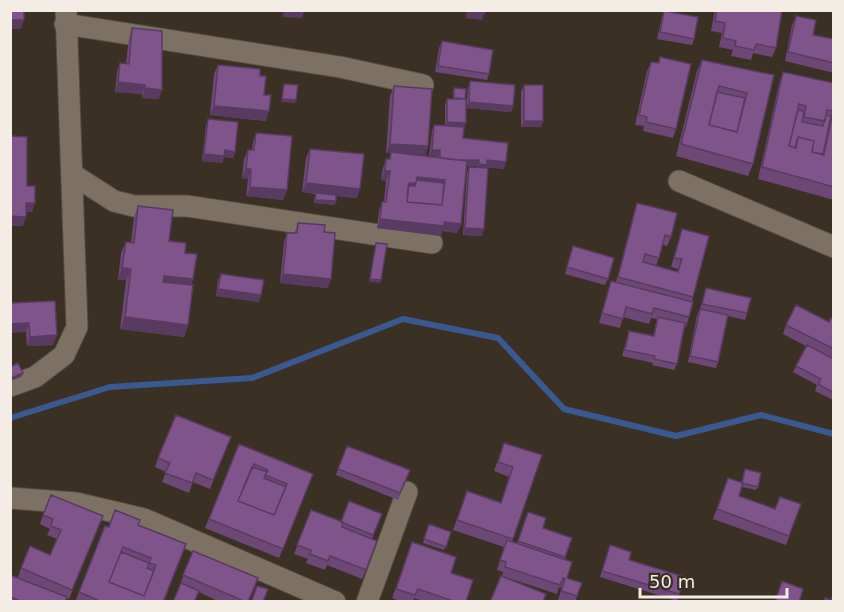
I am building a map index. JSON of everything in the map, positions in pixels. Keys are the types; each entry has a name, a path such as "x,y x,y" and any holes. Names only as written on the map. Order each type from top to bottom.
{"street":[{"path":"10,386 34,377 64,355 77,327 65,17 340,67 423,85"},
{"path":"72,174 114,201 134,206 188,206 432,243"},
{"path":"679,180 834,247"},
{"path":"367,602 406,492"},
{"path":"10,498 76,503 144,519 335,602"}],"building":[{"path":"10,10 24,10 24,20 10,20"},
{"path":"467,10 485,10 485,13 467,12"},
{"path":"717,10 782,10 776,48 756,44 754,50 735,46 736,41 723,38 725,23 715,21"},
{"path":"664,11 698,17 694,39 660,32"},
{"path":"796,16 816,20 813,35 834,39 834,63 788,52"},
{"path":"132,28 162,31 162,90 145,88 145,85 118,82 120,63 129,64"},
{"path":"442,41 493,50 489,74 438,66"},
{"path":"660,57 691,64 676,129 646,122 647,117 639,115 651,62 659,63"},
{"path":"702,60 774,75 753,164 681,144","holes":["719,86 747,93 737,132 709,125"]},
{"path":"218,65 260,69 260,76 266,76 264,95 271,95 269,111 214,106"},
{"path":"783,72 834,83 834,187 762,167","holes":["799,104 806,106 804,117 825,121 827,110 833,111 824,155 812,152 814,141 798,137 796,148 789,146"]},
{"path":"470,81 515,85 513,106 469,102"},
{"path":"284,84 298,85 296,100 282,99"},
{"path":"524,85 543,85 543,121 524,121"},
{"path":"394,86 432,89 428,146 390,144"},
{"path":"454,88 466,89 465,99 454,98"},
{"path":"717,92 745,98 737,132 709,125"},
{"path":"447,99 466,99 466,123 447,122"},
{"path":"798,110 804,111 802,122 823,126 826,115 831,116 823,154 812,152 814,141 798,137 795,148 789,146"},
{"path":"208,119 238,122 235,152 225,150 224,156 204,154"},
{"path":"434,125 464,127 463,138 508,143 506,162 487,160 487,165 479,164 479,160 440,158 440,150 432,150"},
{"path":"256,133 292,136 287,190 250,187 251,169 246,169 248,150 254,150"},
{"path":"10,136 27,137 27,186 35,186 35,203 26,203 26,217 10,216"},
{"path":"310,149 364,154 360,189 306,183"},
{"path":"391,152 467,161 461,224 444,222 444,226 380,219 382,202 386,202 390,171 385,171 386,159 390,159","holes":["417,177 445,180 442,205 407,202 409,183 416,183"]},
{"path":"469,167 488,168 484,229 465,228"},
{"path":"417,180 444,183 442,205 407,202 408,186 415,186"},
{"path":"316,193 336,195 336,201 315,200"},
{"path":"637,203 677,213 671,237 665,235 659,258 645,254 643,262 678,272 682,259 674,258 682,229 709,236 693,297 618,277"},
{"path":"138,206 173,210 169,241 186,243 185,253 197,254 193,279 164,276 163,282 193,285 188,325 125,317 131,269 122,268 126,242 134,243"},
{"path":"298,223 325,225 324,232 335,233 331,279 283,274 287,233 297,233"},
{"path":"376,243 387,244 381,280 370,279"},
{"path":"573,246 614,258 608,279 567,267"},
{"path":"221,274 264,280 261,295 218,289"},
{"path":"611,281 693,302 689,317 654,308 652,314 626,307 623,319 602,313"},
{"path":"706,288 751,298 747,313 702,304"},
{"path":"55,301 57,335 30,337 29,323 10,324 10,303"},
{"path":"796,305 829,322 831,318 834,320 834,349 786,325"},
{"path":"700,309 728,315 718,362 690,356"},
{"path":"658,317 685,323 677,364 654,359 655,356 625,350 629,331 654,336"},
{"path":"807,345 834,359 834,393 818,384 821,379 796,366"},
{"path":"18,363 23,373 11,378 10,367"},
{"path":"176,415 231,437 213,480 196,473 192,483 165,473 170,463 158,458"},
{"path":"504,443 542,455 513,539 457,520 467,491 501,503 513,467 498,462"},
{"path":"239,444 313,474 283,549 209,519","holes":["254,464 268,470 265,475 287,484 274,515 238,501"]},
{"path":"347,446 410,470 400,493 338,469"},
{"path":"252,467 267,472 264,478 286,487 274,515 238,501"},
{"path":"745,469 761,473 758,487 742,483"},
{"path":"728,478 743,483 739,496 775,509 780,497 801,504 789,536 717,509"},
{"path":"51,495 103,516 72,590 21,568 30,546 50,555 61,530 51,526 53,519 43,515"},
{"path":"349,501 382,514 373,535 341,522"},
{"path":"115,510 140,520 138,525 186,544 163,602 102,602 79,592 105,526 109,527","holes":["123,547 151,558 149,563 156,565 144,596 109,582"]},
{"path":"311,510 343,522 342,527 377,541 366,570 330,556 328,561 310,554 311,550 297,545"},
{"path":"528,512 546,518 543,528 572,538 565,557 518,541"},
{"path":"429,524 451,532 446,547 424,539"},
{"path":"507,540 572,562 567,578 582,583 577,596 561,591 565,579 563,578 560,585 505,567 506,562 500,560"},
{"path":"412,542 456,557 451,573 473,580 466,602 456,602 418,589 415,595 396,589"},
{"path":"610,545 631,552 629,560 685,577 679,594 602,571"},
{"path":"193,551 258,578 248,602 183,575"},
{"path":"121,552 149,563 147,568 154,571 144,596 109,582"},
{"path":"10,575 67,597 65,602 23,602 10,597"},
{"path":"501,576 546,594 543,602 490,602"},
{"path":"782,581 803,589 799,602 775,602"},
{"path":"181,583 199,591 194,602 173,602"},
{"path":"257,586 268,589 263,602 252,600"},
{"path":"834,593 834,602 824,602 825,598 831,600"}],"waterway":[{"path":"10,418 110,387 252,378 403,319 498,338 564,409 676,436 761,415 834,434"}]}
